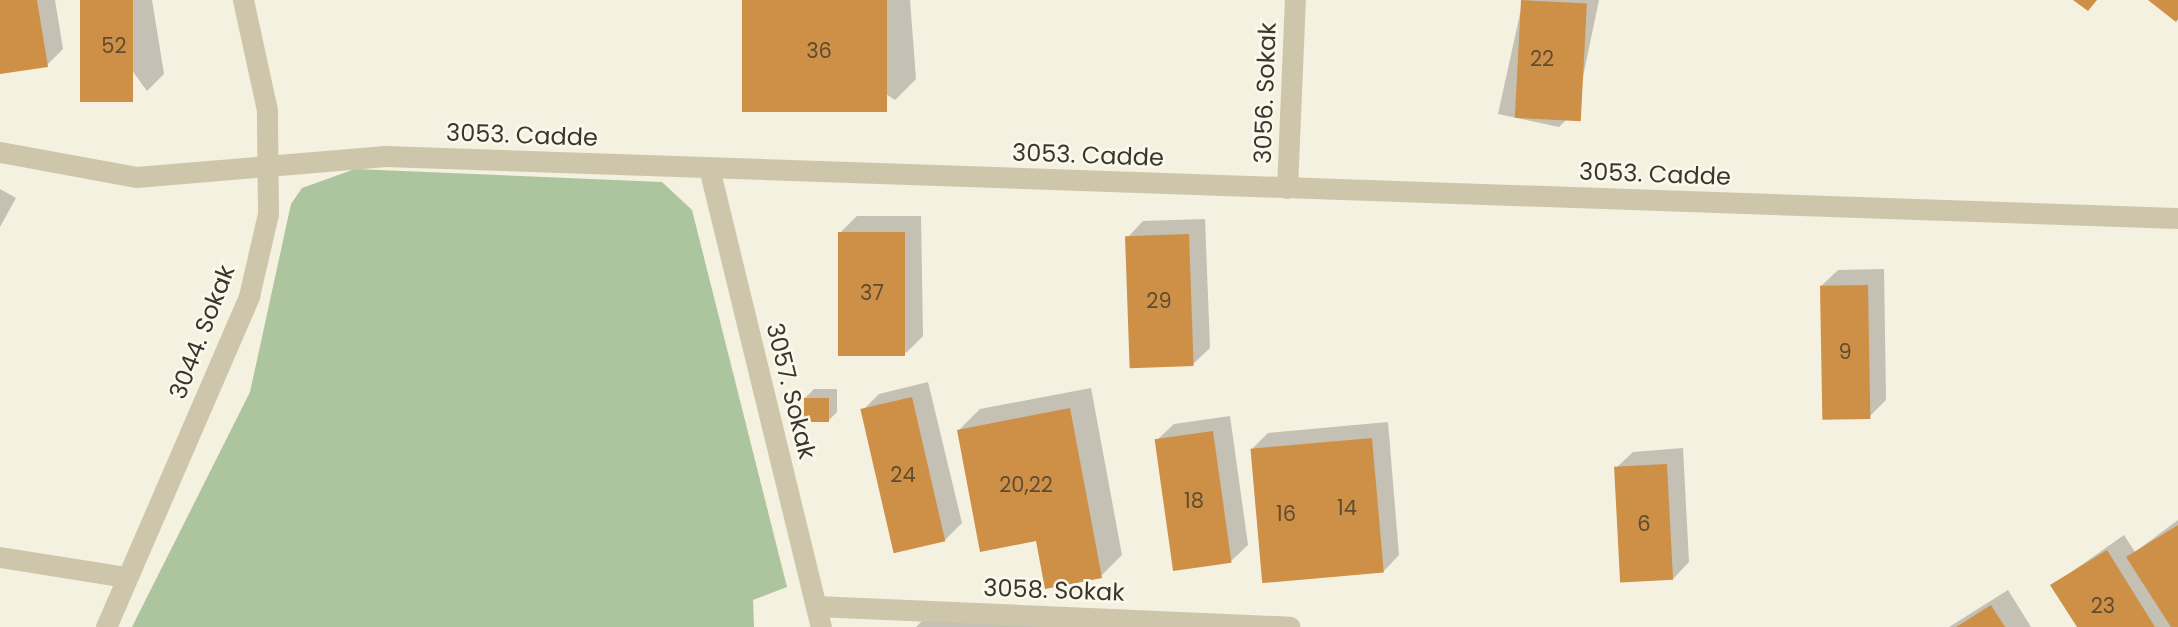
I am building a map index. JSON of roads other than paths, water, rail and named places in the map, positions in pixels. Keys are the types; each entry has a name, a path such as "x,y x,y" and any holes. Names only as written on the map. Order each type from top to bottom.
{"street":[{"name":"3044. Sokak","path":"106,627 249,296 268,214 270,166 267,110 243,0"},
{"name":"3056. Sokak","path":"1287,188 1295,0"},
{"name":"3053. Cadde","path":"0,152 136,177 357,156 2178,218"},
{"name":"3057. Sokak","path":"709,168 819,617"},
{"path":"0,557 126,577"},
{"name":"3058. Sokak","path":"819,617 1290,627"}]}
